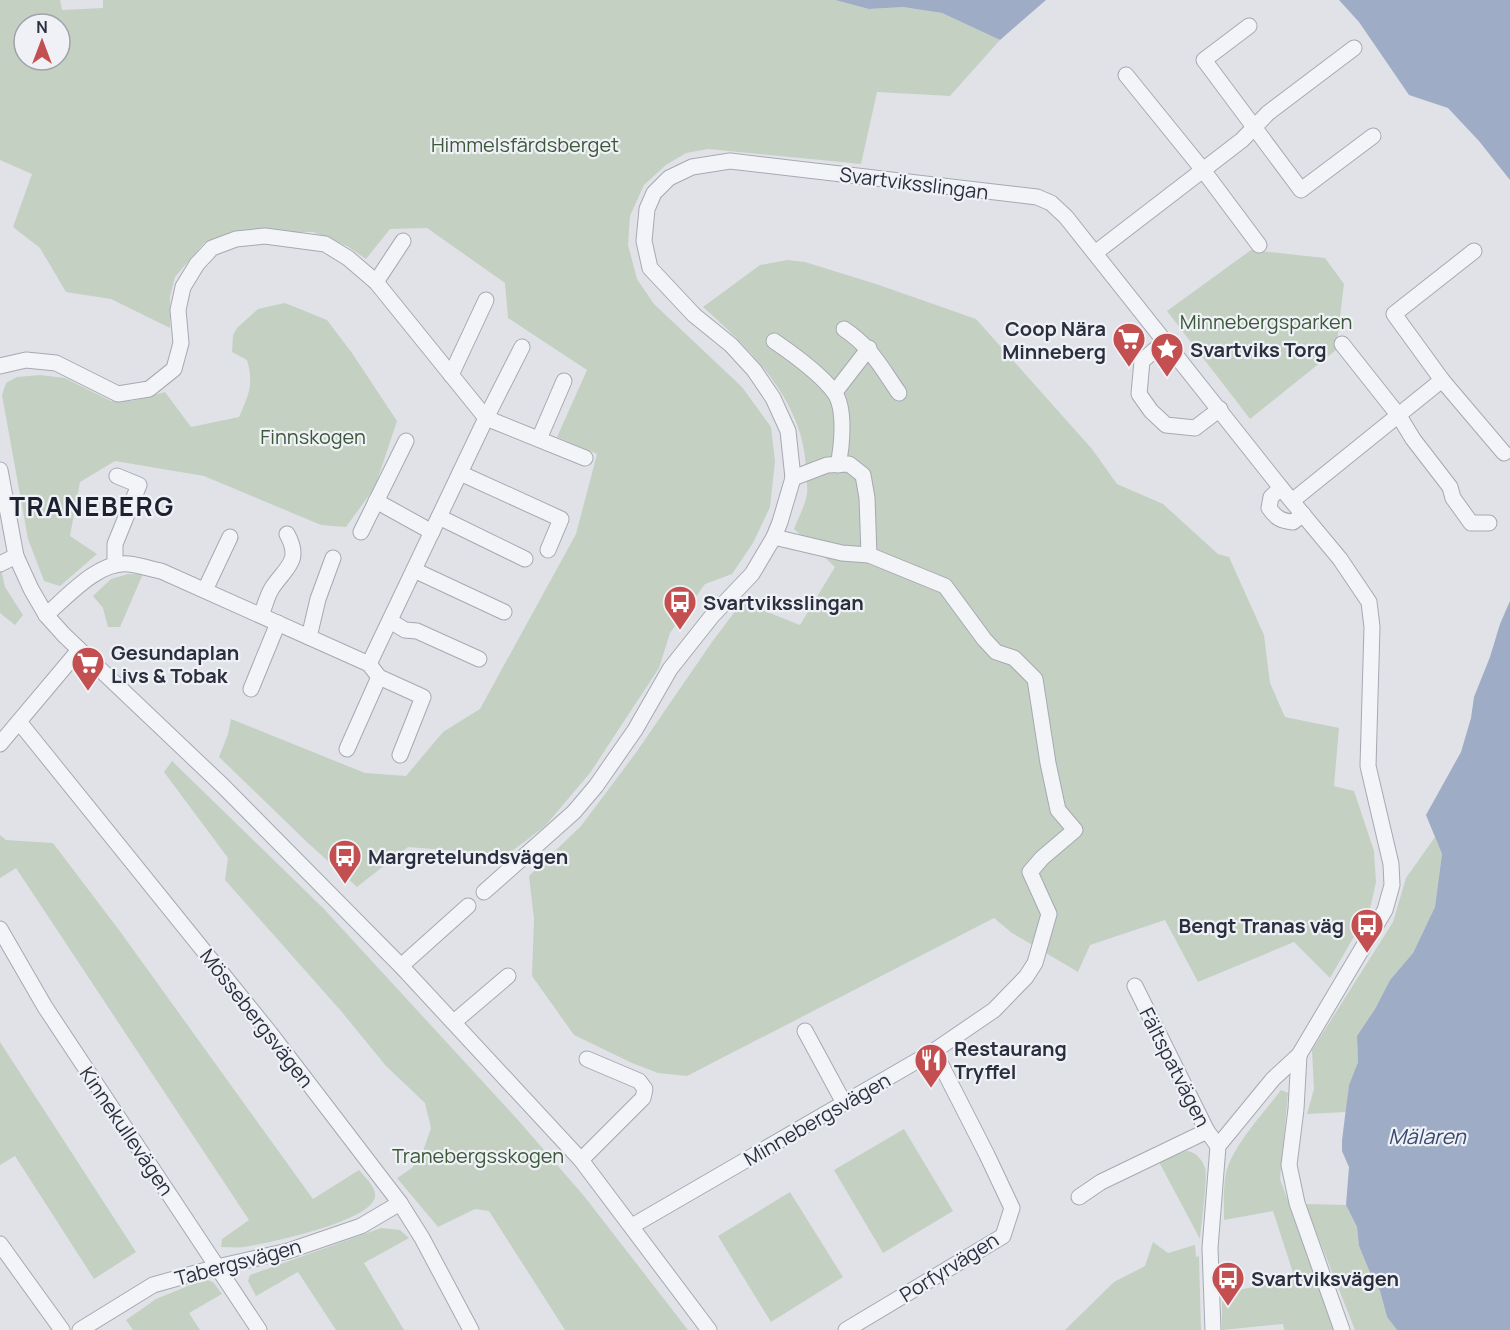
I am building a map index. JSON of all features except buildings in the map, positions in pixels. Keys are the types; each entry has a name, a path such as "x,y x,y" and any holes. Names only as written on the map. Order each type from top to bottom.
{"street":[{"path":"1249,26 1204,60 1300,190 1373,136"},
{"path":"1095,253 1242,140 1268,113 1354,48"},
{"path":"1126,75 1203,170 1259,246"},
{"name":"Svartviksslingan","path":"484,892 561,824 596,786 635,730 670,669 712,616 752,574 774,537 793,478 788,431 772,398 754,370 731,345 694,315 650,268 644,241 647,209 654,193 669,178 692,167 730,161 1037,197 1051,203 1066,217 1340,559 1369,602 1372,627 1368,766 1391,864 1392,885 1385,910 1299,1055"},
{"path":"0,366 27,360 56,363 118,394 149,389 174,369 181,344 178,310 183,287 212,248 236,239 265,236 324,244 348,258 376,282 486,417 585,458"},
{"path":"376,282 403,241"},
{"path":"1474,251 1394,314 1442,380 1504,453"},
{"path":"451,375 486,300"},
{"path":"844,329 869,348 899,393"},
{"path":"774,341 799,357 835,392 840,403 842,441 838,465"},
{"path":"1165,341 1142,361 1139,394 1151,411 1166,425 1195,428 1220,409"},
{"path":"1342,344 1399,416 1413,439 1450,487 1453,498 1471,523 1489,523"},
{"path":"369,664 486,417 522,347"},
{"path":"835,392 869,348"},
{"path":"1292,501 1442,380"},
{"path":"539,439 564,381"},
{"path":"361,532 406,441"},
{"path":"774,537 842,553 869,555 867,498 863,475 849,464 827,465 793,478"},
{"path":"0,470 16,556 46,615 79,650 223,786 401,966 454,1023 581,1160 709,1330"},
{"path":"460,473 561,519 548,550"},
{"path":"115,565 115,544 139,484 117,476"},
{"path":"1281,488 1271,497 1269,508 1275,517 1284,522 1293,522 1303,514"},
{"path":"376,501 432,532"},
{"path":"439,517 525,559"},
{"path":"261,615 271,590 294,558 293,545 287,534"},
{"path":"205,590 230,537"},
{"name":"Minnebergsvägen","path":"632,1226 934,1051 994,1010 1026,977 1035,963 1049,914 1030,872 1042,858 1075,830 1058,810 1042,734 1035,679 1014,658 996,652 945,586 869,555"},
{"path":"0,564 16,556"},
{"path":"309,637 318,599 333,558"},
{"path":"46,615 103,568 127,563 161,571 369,664 379,677 423,697 400,754"},
{"path":"414,570 504,612"},
{"path":"390,621 405,630 417,631 479,659"},
{"path":"251,689 278,623"},
{"path":"0,744 79,650"},
{"path":"347,749 379,677"},
{"name":"Mössebergsvägen","path":"20,723 270,1033 400,1203 422,1238 471,1330"},
{"path":"401,966 468,906"},
{"name":"Kinnekullevägen","path":"0,929 51,1017 259,1330"},
{"path":"454,1023 508,976"},
{"name":"Fältspatvägen","path":"1135,986 1206,1131 1218,1146"},
{"path":"806,1031 844,1103"},
{"name":"Porfyrvägen","path":"846,1330 1003,1236 1012,1208 934,1051"},
{"path":"1299,1055 1296,1109 1289,1165 1297,1203 1342,1330"},
{"path":"1213,1330 1210,1248 1218,1146 1274,1079 1299,1055"},
{"path":"581,1160 643,1098 645,1089 639,1081 587,1059"},
{"path":"1079,1197 1101,1182 1206,1131"},
{"name":"Tabergsvägen","path":"80,1330 153,1285 217,1267 288,1251 361,1226 400,1203"},
{"path":"0,1244 62,1330"}],"green space":[{"name":"Himmelsfärdsberget","path":"0,0 60,0 62,10 103,8 103,0 835,0 869,9 903,7 942,13 1000,40 950,96 877,92 861,164 708,149 686,153 666,165 644,185 630,216 628,245 637,279 654,304 742,387 771,427 775,461 770,507 753,543 732,574 705,584 670,633 659,668 590,773 545,826 507,855 408,847 357,887 219,757 231,719 365,773 406,776 443,732 480,709 576,534 597,454 557,437 587,370 508,318 505,283 427,228 390,229 366,259 347,246 313,232 244,232 218,237 204,243 175,277 170,297 170,328 111,299 66,292 40,248 13,227 32,174 0,160"},
{"name":"Minnebergsparken","path":"1251,250 1325,258 1344,284 1336,350 1250,419 1167,311"},
{"path":"787,260 805,262 876,284 976,319 1092,449 1117,484 1163,504 1218,554 1229,557 1264,635 1270,683 1285,717 1339,728 1334,786 1354,791 1374,851 1376,882 1370,909 1330,978 1294,942 1198,982 1165,920 1090,945 1078,972 1012,933 994,918 687,1076 658,1073 574,1035 532,976 534,919 529,876 581,826 635,754 742,602 800,625 835,567 794,529 805,503 807,485 803,446 786,400 756,360 703,307 760,265"},
{"name":"Finnskogen","path":"285,303 327,320 397,421 375,487 346,527 321,525 204,476 115,461 80,482 70,536 97,554 60,586 44,581 28,539 2,395 6,383 17,377 40,375 65,378 111,401 132,401 165,392 191,427 239,417 248,395 250,376 247,360 232,352 233,335 237,328 258,309"},
{"path":"0,565 5,587 23,615 15,625 0,613"},
{"path":"128,574 143,574 120,627 108,627 103,608 93,596 111,579"},
{"name":"Tranebergsskogen","path":"172,761 324,909 518,1120 584,1196 688,1330 565,1330 489,1211 475,1209 438,1227 397,1178 412,1168 423,1151 431,1128 425,1103 386,1066 341,1011 225,880 228,858 164,772"},
{"path":"0,835 6,840 53,843 119,930 313,1199 359,1170 374,1190 375,1197 369,1206 356,1215 317,1230 244,1247 221,1247 222,1239 249,1220 16,868 0,878"},
{"path":"1435,837 1442,854 1435,907 1413,953 1390,980 1375,1009 1357,1036 1358,1062 1349,1085 1346,1112 1307,1114 1314,1089 1312,1050 1393,922 1406,878"},
{"path":"0,1042 136,1252 94,1279 15,1156 0,1165"},
{"path":"1281,1090 1288,1093 1280,1179 1335,1330 1284,1330 1283,1324 1222,1330 1222,1293 1295,1279 1273,1211 1224,1220 1224,1185 1230,1162 1242,1141"},
{"path":"904,1129 953,1211 883,1253 834,1170"},
{"path":"1186,1151 1198,1156 1206,1173 1200,1239 1159,1162"},
{"path":"790,1192 843,1277 771,1322 718,1236"},
{"path":"1305,1204 1346,1205 1357,1227 1359,1246 1380,1291 1387,1317 1397,1330 1355,1330"},
{"path":"381,1228 400,1230 409,1238 364,1263 404,1330 336,1330 298,1272 256,1296 248,1281 250,1275"},
{"path":"1153,1242 1168,1253 1195,1245 1196,1257 1199,1256 1201,1330 1065,1330 1114,1282 1145,1266"},
{"path":"205,1279 213,1282 222,1294 189,1313 200,1330 133,1330 126,1320 156,1299"}],"water":[{"path":"835,0 1046,0 1000,40 942,13 903,7 869,9"},
{"path":"1339,0 1510,0 1510,180 1479,141 1448,108 1409,95 1359,22"},
{"name":"Mälaren","path":"1510,601 1510,1330 1397,1330 1387,1317 1380,1291 1359,1246 1357,1227 1346,1205 1349,1167 1342,1151 1342,1140 1349,1085 1358,1062 1357,1036 1375,1009 1390,980 1413,953 1435,907 1442,854 1426,815 1461,752 1471,718 1474,697"}],"place":[{"name":"Coop Nära Minneberg","path":"1129,368"},
{"name":"Svartviks Torg","path":"1167,378"},
{"name":"Svartviksslingan","path":"680,631"},
{"name":"Gesundaplan Livs & Tobak","path":"88,692"},
{"name":"Margretelundsvägen","path":"345,885"},
{"name":"Bengt Tranas väg","path":"1367,954"},
{"name":"Restaurang Tryffel","path":"931,1089"},
{"name":"Svartviksvägen","path":"1228,1307"}],"district":[{"name":"TRANEBERG","path":"92,506"}]}
